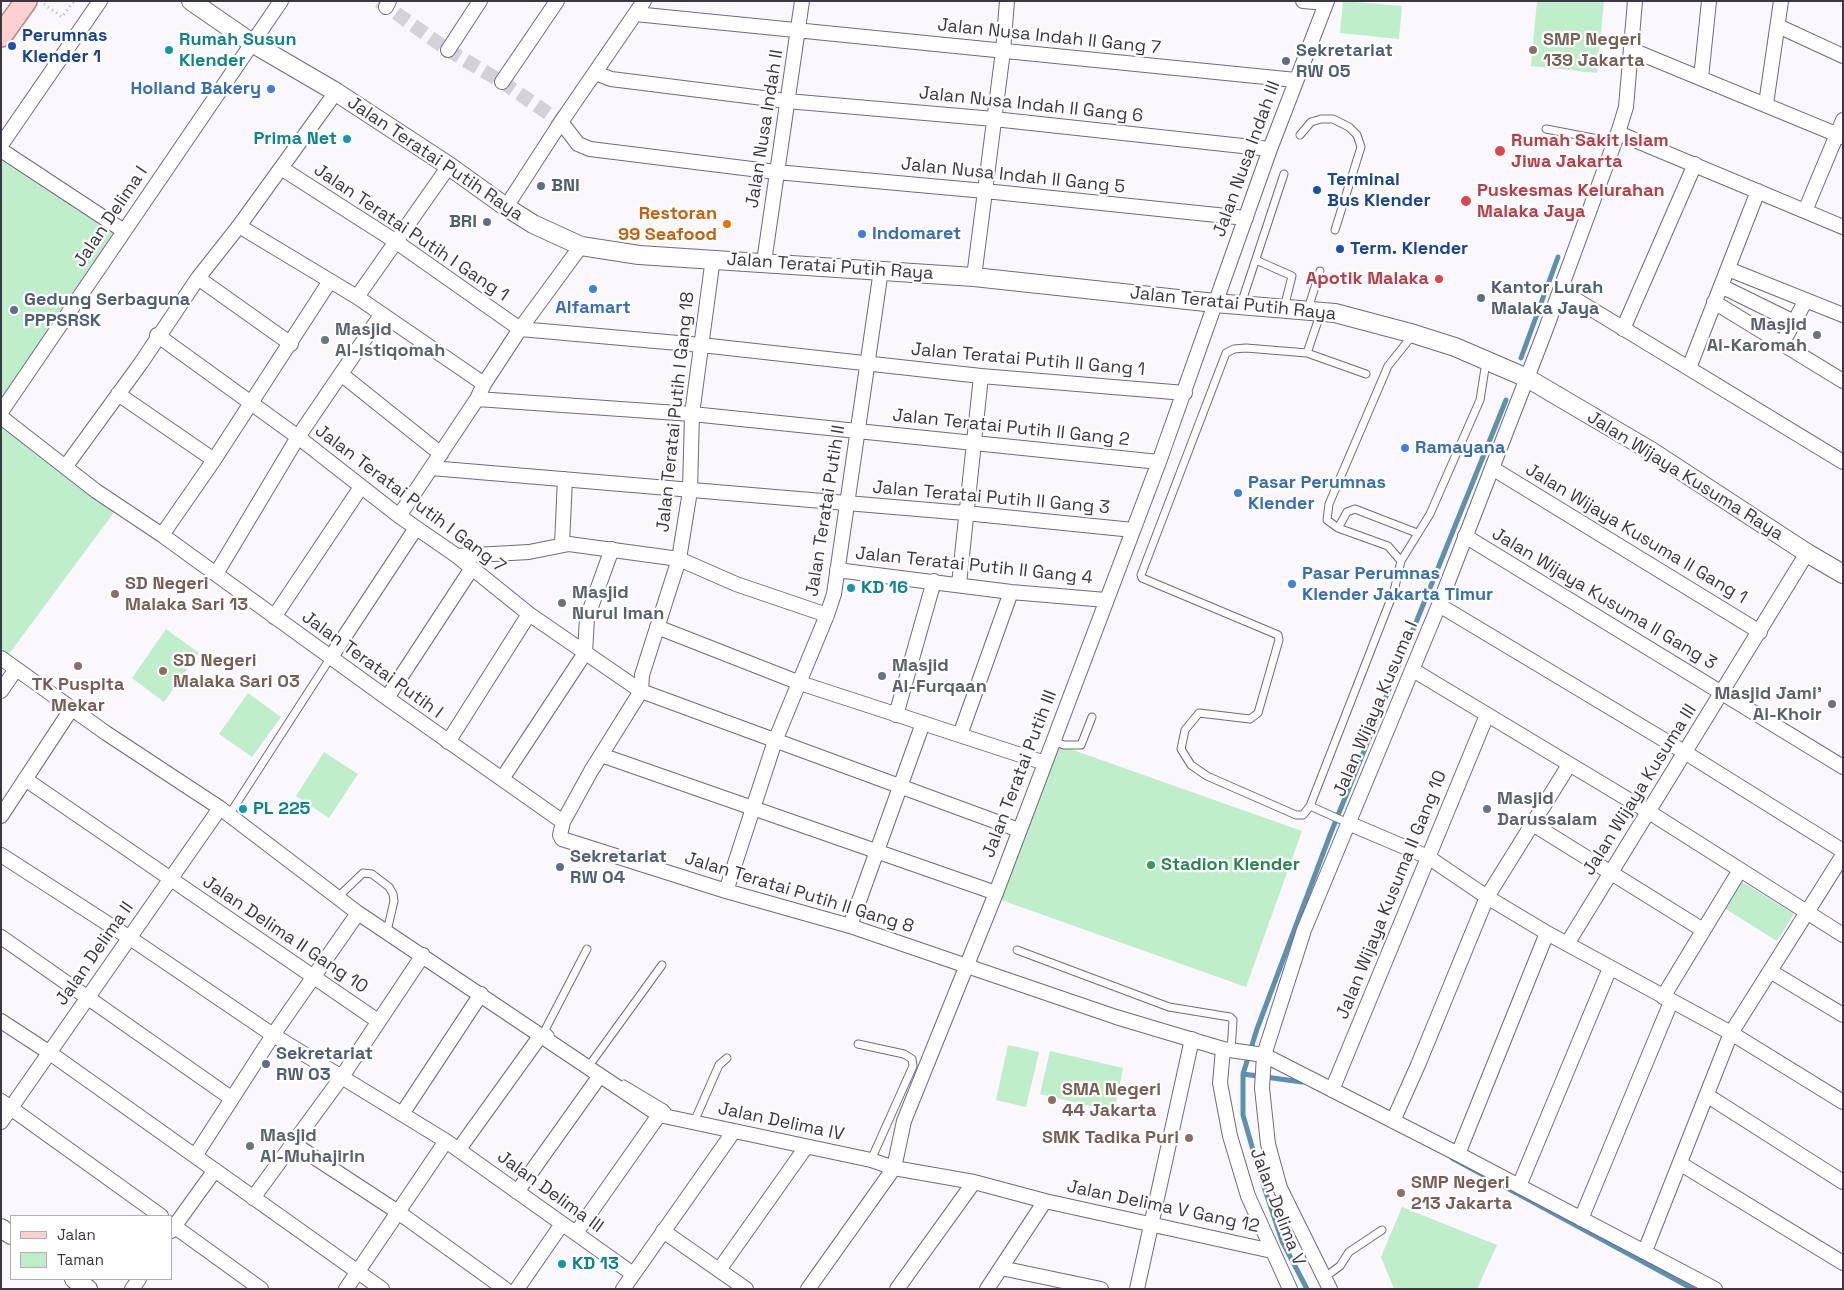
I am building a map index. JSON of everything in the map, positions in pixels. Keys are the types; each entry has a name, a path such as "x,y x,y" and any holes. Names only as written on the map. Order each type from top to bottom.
{"main road":[{"path":"1,36 26,1"}],"street":[{"path":"1,145 100,1"},
{"name":"Jalan Teratai Putih Raya","path":"191,1 252,43 336,92 449,166 506,207 534,224 581,246 639,255 713,258 974,277 1215,303 1335,313 1455,347 1527,378"},
{"name":"Jalan Delima I","path":"1,412 281,1"},
{"path":"448,50 480,1"},
{"path":"502,82 557,1"},
{"path":"506,207 561,122 644,1"},
{"name":"Jalan Nusa Indah II","path":"764,262 802,1"},
{"path":"974,277 1003,51 1007,1"},
{"path":"1303,1 1326,2"},
{"name":"Jalan Wijaya Kusuma I","path":"1328,1283 1280,1188 1268,1144 1260,1055 1345,821 1413,670 1439,605 1527,378 1616,138 1626,107 1635,1"},
{"path":"1701,78 1709,1"},
{"path":"1766,104 1781,1"},
{"name":"Jalan Nusa Indah III","path":"1215,303 1270,149 1326,2"},
{"name":"Jalan Nusa Indah II Gang 7","path":"635,14 1296,80"},
{"path":"1778,26 1843,56"},
{"path":"1632,50 1840,135"},
{"name":"Jalan Nusa Indah II Gang 6","path":"598,70 611,79 787,101 994,119 1270,149"},
{"path":"66,466 198,278 239,226 336,92"},
{"path":"1805,210 1840,135 1843,120"},
{"name":"Jalan Nusa Indah II Gang 5","path":"561,122 578,144 590,149 776,172 1246,218"},
{"path":"1616,138 1695,164 1843,227"},
{"path":"1,150 124,231"},
{"path":"1624,329 1695,164"},
{"path":"357,297 449,166"},
{"name":"Jalan Teratai Putih I Gang 1","path":"281,168 395,241 520,329"},
{"path":"1689,368 1758,191"},
{"path":"239,226 357,297 381,316 484,384"},
{"path":"399,516 477,399 484,384 520,329 581,246"},
{"name":"Jalan Teratai Putih I Gang 18","path":"563,822 601,755 641,692 642,675 678,559 690,491 692,414 713,258"},
{"path":"1728,269 1843,315"},
{"name":"Jalan Teratai Putih II","path":"726,891 775,741 827,615 837,570 845,504 859,432 881,270"},
{"path":"198,278 291,344"},
{"path":"162,535 252,403 330,281"},
{"path":"1721,286 1794,322"},
{"path":"1560,290 1843,462"},
{"path":"1782,344 1806,300"},
{"path":"1714,302 1843,381"},
{"name":"Jalan Teratai Putih III","path":"894,1168 904,1121 996,893 1185,393 1215,303"},
{"path":"216,574 298,437 381,316"},
{"name":"Jalan Teratai Putih II Gang 1","path":"520,329 701,345 981,376 1185,393"},
{"name":"Jalan Teratai Putih I Gang 7","path":"158,335 298,437 399,516 457,556 529,614 641,692 1019,830"},
{"path":"341,374 440,454"},
{"path":"959,584 965,512 981,376"},
{"name":"Jalan Wijaya Kusuma Raya","path":"1527,378 1651,452 1807,553 1843,574"},
{"path":"118,394 214,460"},
{"name":"Jalan Teratai Putih II Gang 2","path":"477,399 692,414 1159,462"},
{"name":"Jalan Teratai Putih I","path":"1,417 127,513 162,535 448,742 563,822"},
{"name":"Jalan Teratai Putih II Gang 3","path":"431,468 845,504 965,512 1133,530"},
{"name":"Jalan Wijaya Kusuma II Gang 1","path":"1492,468 1760,632"},
{"path":"562,544 565,479"},
{"path":"274,617 361,487"},
{"path":"331,658 416,528"},
{"name":"Jalan Wijaya Kusuma II Gang 3","path":"1466,536 1843,766"},
{"path":"457,556 529,552 562,544 678,559 736,584 827,615"},
{"path":"502,778 584,652 587,618 612,549"},
{"name":"Jalan Wijaya Kusuma III","path":"1567,944 1723,693 1807,553"},
{"path":"387,698 472,568"},
{"name":"Jalan Teratai Putih II Gang 4","path":"837,570 1011,592 1106,600"},
{"path":"896,715 934,581"},
{"path":"960,734 1011,592"},
{"path":"1439,605 1686,753 1843,851"},
{"path":"448,742 529,614"},
{"path":"657,626 800,683 1045,763"},
{"path":"1,658 225,812 358,913 541,1034 599,1077 663,1116 576,1233"},
{"path":"1,691 16,668"},
{"path":"1413,670 1649,812 1843,935"},
{"path":"1,816 72,708"},
{"name":"Jalan Wijaya Kusuma II Gang 10","path":"1332,1090 1487,715"},
{"path":"850,926 923,723"},
{"path":"601,755 996,893"},
{"path":"1393,1121 1487,897 1531,823 1569,765"},
{"name":"Jalan Delima II Gang 10","path":"26,779 170,880 378,1021"},
{"name":"Jalan Delima II","path":"1,1122 6,1104 50,1053 170,880 225,812"},
{"path":"1345,821 1428,857 1487,897 1547,933 1731,1033 1843,1102"},
{"name":"Jalan Teratai Putih II Gang 8","path":"563,822 560,835 564,840 726,891 850,926 966,966"},
{"path":"1531,823 1704,930"},
{"name":"Jalan Delima III","path":"1,855 130,938 273,1035 340,1078 446,1141 633,1274"},
{"path":"1645,1252 1708,1096 1731,1033 1843,855"},
{"path":"1581,1219 1667,999 1704,930 1740,870"},
{"path":"194,1156 273,1035 358,913"},
{"path":"1458,1154 1547,933"},
{"path":"1,937 231,1098"},
{"path":"253,1198 294,1144 423,955"},
{"path":"966,966 1116,1018 1230,1051 1260,1055 1458,1154 1715,1289"},
{"path":"1519,1186 1610,968"},
{"path":"1770,971 1843,1015"},
{"path":"402,1114 480,994"},
{"path":"1,1021 50,1053 382,1289"},
{"path":"458,1150 541,1034"},
{"path":"1137,1289 1192,1039"},
{"name":"Jalan Delima V","path":"1230,1051 1220,1083 1230,1136 1248,1196 1290,1289"},
{"path":"517,1192 599,1077"},
{"path":"1708,1096 1843,1182"},
{"path":"6,1104 160,1215"},
{"name":"Jalan Delima IV","path":"663,1116 871,1160 894,1168 974,1182 1045,1201"},
{"path":"623,1289 734,1131"},
{"path":"346,1289 446,1141"},
{"path":"294,1144 398,1212 504,1289"},
{"path":"719,1270 806,1147"},
{"path":"1681,1164 1843,1263"},
{"path":"808,1289 894,1168"},
{"path":"215,1170 172,1227 261,1289"},
{"path":"897,1289 974,1182"},
{"path":"987,1289 1045,1201"},
{"name":"Jalan Delima V Gang 12","path":"1045,1201 1272,1250"},
{"path":"517,1289 562,1224"},
{"path":"663,1231 746,1289"},
{"path":"1001,1268 1102,1289"},
{"path":"75,1280 88,1289"}],"lane":[{"path":"1300,135 1311,122 1321,118 1333,119 1349,127 1357,136 1361,147 1335,230"},
{"path":"1546,129 1616,138"},
{"path":"1241,304 1284,174"},
{"path":"1256,260 1292,276 1284,308"},
{"path":"1307,353 1320,272"},
{"path":"1401,561 1388,546 1338,528 1327,520 1329,504 1388,366 1414,334"},
{"path":"1366,374 1307,353 1246,348 1234,349 1226,353 1141,575 1142,578 1278,635 1279,640 1258,713 1250,719 1199,713 1185,730 1181,748 1191,765 1216,780 1296,815 1303,815 1310,806 1394,591 1401,561 1430,514 1480,400 1486,361"},
{"path":"1338,528 1347,512 1355,509 1417,533"},
{"path":"225,812 331,658"},
{"path":"1053,741 1064,745 1081,745 1092,717"},
{"path":"1310,806 1345,821"},
{"path":"338,897 363,874 372,874 389,887 393,894 394,901 387,931"},
{"path":"587,949 544,1030 591,1063 661,1106 667,1111 663,1116"},
{"path":"1017,950 1168,1007 1230,1017 1233,1020 1230,1051"},
{"path":"591,1063 662,965"},
{"path":"858,1044 904,1054 912,1059 913,1066 871,1160"},
{"path":"694,1122 719,1065 727,1058"},
{"path":"1328,1283 1349,1252 1382,1230"}],"path":[{"path":"39,1 62,17 74,1"}],"green space":[{"path":"1343,1 1402,6 1399,39 1340,33"},
{"path":"1537,1 1604,1 1597,73 1531,66"},
{"path":"1,150 124,231 1,410"},
{"path":"1,423 115,511 6,658 1,655"},
{"path":"166,629 199,653 164,702 132,678"},
{"path":"248,693 281,717 252,757 219,734"},
{"name":"Stadion Klender","path":"1056,744 1302,831 1246,987 1001,900"},
{"path":"324,752 358,774 329,818 296,796"},
{"path":"1741,881 1794,914 1777,941 1724,908"},
{"path":"1008,1045 1039,1052 1026,1107 996,1100"},
{"path":"1050,1051 1123,1068 1114,1112 1040,1094"},
{"path":"1402,1207 1497,1245 1477,1289 1394,1289 1381,1257"}],"waterway":[{"path":"1521,358 1558,257"},
{"path":"1307,1289 1282,1241 1261,1178 1243,1115 1243,1074 1257,1029 1330,835 1506,400"},
{"path":"1243,1074 1302,1082"},
{"path":"1452,1158 1693,1289"}],"tunnel":[{"path":"379,1 448,50 502,82 561,122"}],"place":[{"name":"Perumnas Klender 1","path":"12,46"},
{"name":"Rumah Susun Klender","path":"169,50"},
{"name":"SMP Negeri 139 Jakarta","path":"1533,50"},
{"name":"Sekretariat RW 05","path":"1286,61"},
{"name":"Holland Bakery","path":"271,89"},
{"name":"Prima Net","path":"347,139"},
{"name":"Rumah Sakit Islam Jiwa Jakarta","path":"1500,151"},
{"name":"BNI","path":"541,186"},
{"name":"Terminal Bus Klender","path":"1317,190"},
{"name":"Puskesmas Kelurahan Malaka Jaya","path":"1466,201"},
{"name":"BRI","path":"487,222"},
{"name":"Restoran 99 Seafood","path":"727,224"},
{"name":"Indomaret","path":"862,234"},
{"name":"Term. Klender","path":"1340,249"},
{"name":"Apotik Malaka","path":"1439,279"},
{"name":"Alfamart","path":"593,289"},
{"name":"Kantor Lurah Malaka Jaya","path":"1481,298"},
{"name":"Gedung Serbaguna PPPSRSK","path":"14,310"},
{"name":"Masjid Al-Karomah","path":"1817,335"},
{"name":"Masjid Al-Istiqomah","path":"325,340"},
{"name":"Ramayana","path":"1405,448"},
{"name":"Pasar Perumnas Klender","path":"1238,493"},
{"name":"Pasar Perumnas Klender Jakarta Timur","path":"1292,584"},
{"name":"KD 16","path":"851,588"},
{"name":"SD Negeri Malaka Sari 13","path":"115,594"},
{"name":"Masjid Nurul Iman","path":"562,603"},
{"name":"TK Puspita Mekar","path":"78,666"},
{"name":"SD Negeri Malaka Sari 03","path":"163,671"},
{"name":"Masjid Al-Furqaan","path":"882,676"},
{"name":"Masjid Jami' Al-Khoir","path":"1832,704"},
{"name":"PL 225","path":"243,809"},
{"name":"Masjid Darussalam","path":"1487,809"},
{"name":"Stadion Klender","path":"1151,865"},
{"name":"Sekretariat RW 04","path":"560,867"},
{"name":"Sekretariat RW 03","path":"266,1064"},
{"name":"SMA Negeri 44 Jakarta","path":"1052,1100"},
{"name":"SMK Tadika Puri","path":"1189,1138"},
{"name":"Masjid Al-Muhajirin","path":"250,1146"},
{"name":"SMP Negeri 213 Jakarta","path":"1401,1193"},
{"name":"KD 13","path":"562,1264"}]}
